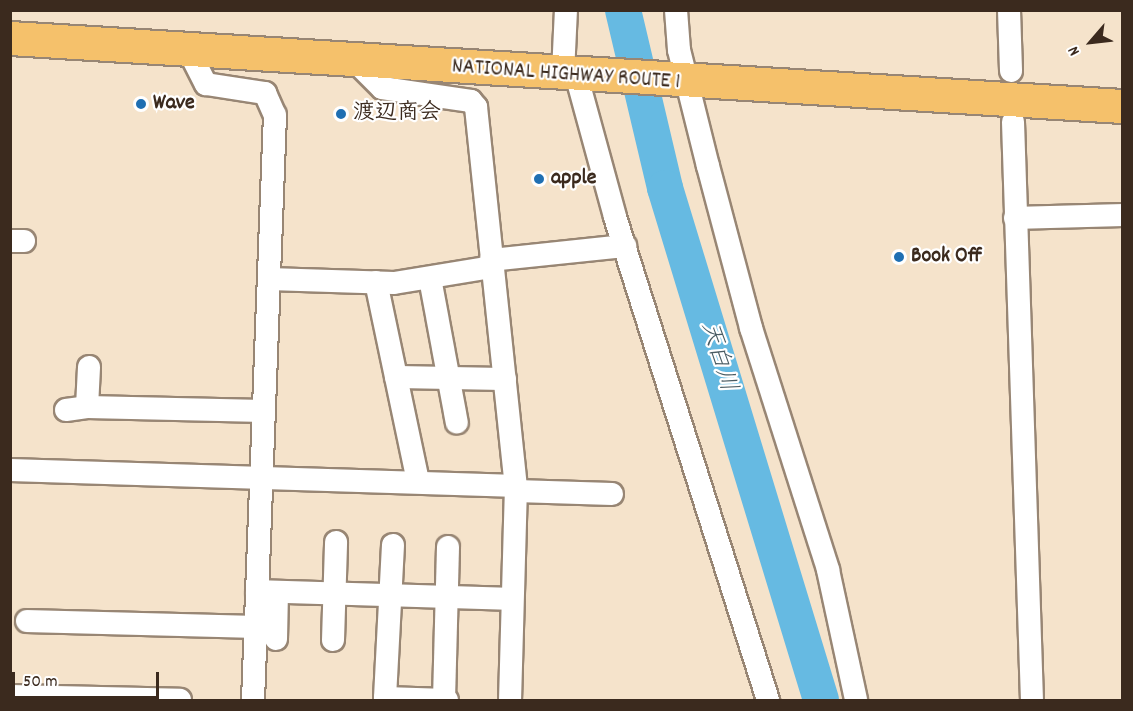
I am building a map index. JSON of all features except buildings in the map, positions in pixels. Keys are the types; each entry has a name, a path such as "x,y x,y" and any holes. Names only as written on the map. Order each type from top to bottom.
{"highway":[{"name":"NATIONAL HIGHWAY ROUTE 1","path":"10,38 190,53 1122,106"}],"street":[{"path":"566,10 570,74 768,700"},
{"path":"676,10 688,82 751,328 828,570 856,700"},
{"path":"1009,10 1011,71"},
{"path":"190,53 206,84 254,90 273,102 261,476 267,592 276,639"},
{"path":"357,63 382,88 471,101 476,107 516,488 510,700"},
{"path":"1013,122 1032,700"},
{"path":"1015,218 1122,215"},
{"path":"268,279 376,282 430,278 491,263 625,246"},
{"path":"430,278 457,423"},
{"path":"376,282 418,482"},
{"path":"89,367 76,409 264,411"},
{"path":"396,377 505,379"},
{"path":"10,470 418,482 612,494"},
{"path":"333,640 336,542"},
{"path":"393,545 385,698 445,700 448,547"},
{"path":"267,592 512,599"},
{"path":"253,700 256,627 267,592"},
{"path":"27,621 256,627"},
{"path":"10,696 180,700"}],"waterway":[{"name":"天白川","path":"623,10 665,188 821,700"}],"place":[{"name":"Wave","path":"141,104"},
{"name":"渡辺商会","path":"341,114"},
{"name":"apple","path":"539,179"},
{"name":"Book Off","path":"899,257"}]}
